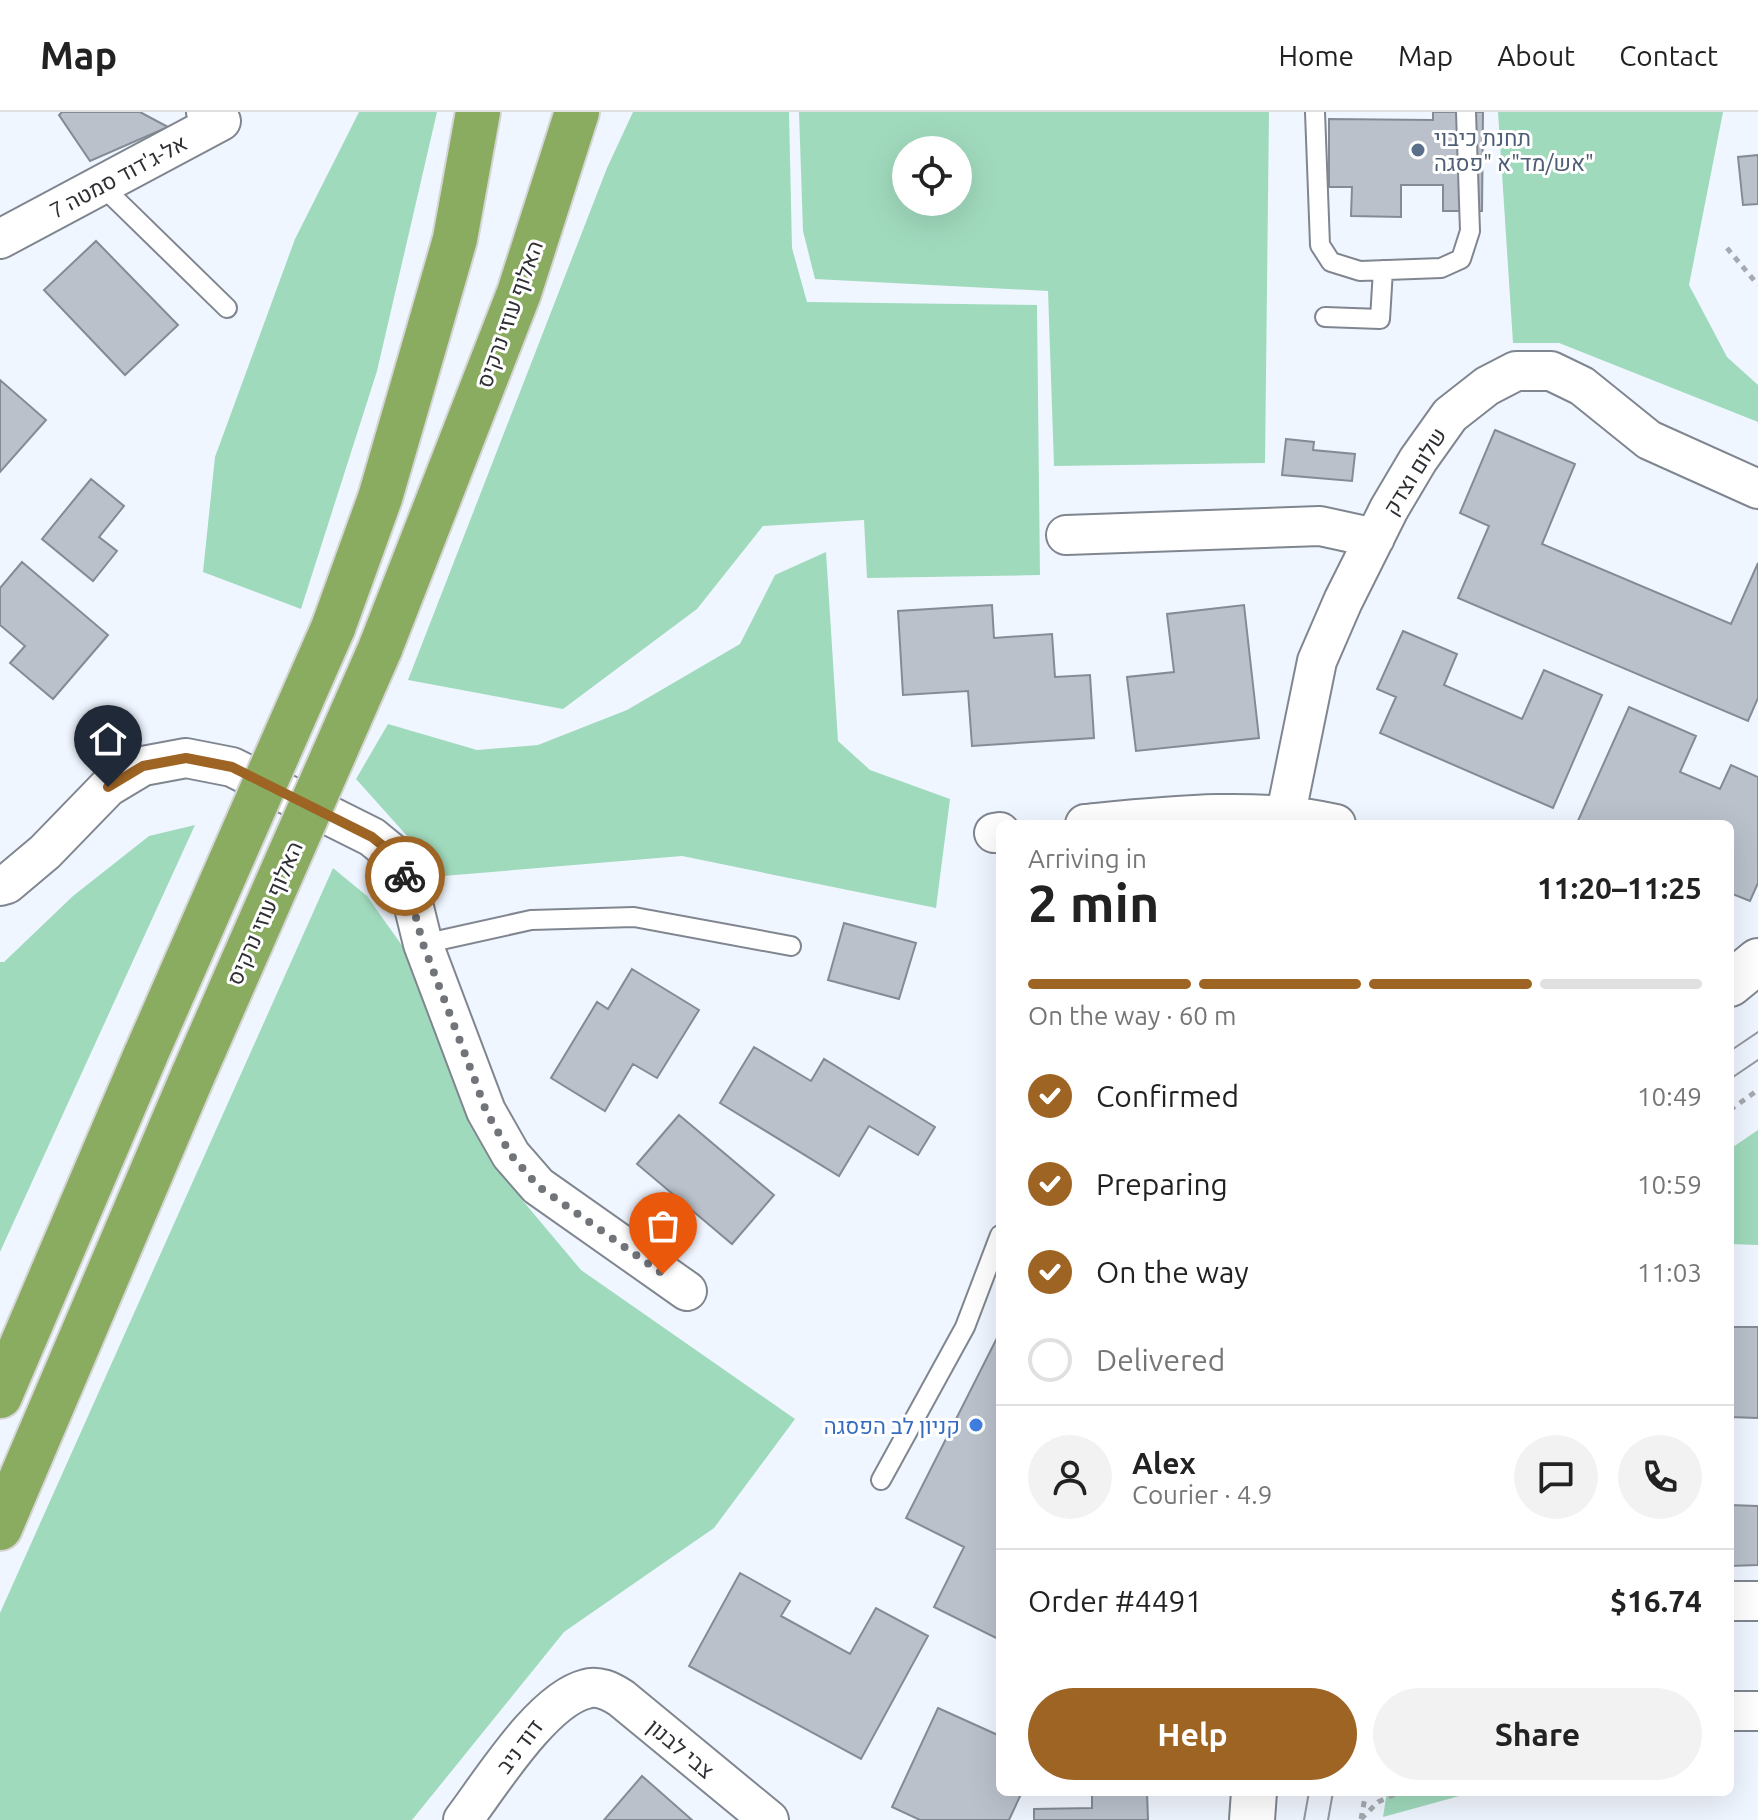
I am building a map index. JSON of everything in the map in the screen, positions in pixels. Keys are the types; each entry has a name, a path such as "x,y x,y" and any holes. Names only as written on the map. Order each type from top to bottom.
{"highway":[{"path":"0,1396 333,628 380,498 440,293 455,239 478,112"},
{"name":"האלוף עוזי נרקיס","path":"0,1528 193,1075 380,649 519,293 577,112"}],"street":[{"name":"אל-ג'דוד סמטה 7","path":"0,239 221,121 206,112"},
{"name":"שלום וצדק","path":"1285,818 1317,661 1343,601 1418,460 1450,415 1487,386 1516,371 1551,371 1582,386 1649,440 1758,489"},
{"path":"1066,535 1320,526 1375,538"},
{"path":"0,886 7,884 45,852 108,787 143,766 186,758 232,767 372,837 394,855 407,879 423,944 486,1111 511,1155 538,1186 687,1291"},
{"path":"1164,820 1213,813 1318,820"},
{"path":"1734,981 1758,961"},
{"path":"1734,997 1758,983"},
{"path":"1734,1601 1758,1601"},
{"name":"דוד ניב","path":"463,1820 543,1714 562,1698 588,1688"},
{"name":"צבי לבנון","path":"588,1688 607,1690 621,1698 769,1820"},
{"path":"1734,1711 1758,1711"},
{"path":"1228,1820 1230,1796"},
{"path":"1252,1820 1254,1796"}],"lane":[{"path":"1315,112 1320,245 1331,262 1360,271 1441,268 1461,259 1470,231 1466,112"},
{"path":"101,185 227,308"},
{"path":"1325,317 1380,319 1383,270"},
{"path":"423,944 531,920 634,917 791,946"},
{"path":"881,1480 965,1327 996,1246"}],"path":[{"path":"1727,248 1758,285"},
{"path":"1734,1107 1758,1090"},
{"path":"1361,1819 1365,1796"},
{"path":"1361,1819 1378,1802 1391,1796"}],"green space":[{"path":"359,112 437,112 377,371 301,609 203,572 215,457 295,239"},
{"path":"633,112 789,112 792,248 807,302 1037,305 1040,575 867,578 864,520 763,526 697,609 563,709 408,680 607,168"},
{"path":"799,112 1269,112 1265,463 1054,466 1048,291 815,279 803,231"},
{"path":"1498,112 1723,112 1689,285 1727,357 1758,385 1758,422 1559,343 1513,343"},
{"path":"826,552 838,741 870,770 950,799 936,908 682,856 443,876 356,779 388,724 477,750 538,745 627,710 740,644 775,575"},
{"path":"195,825 0,1252 0,962 4,962 73,896 149,836"},
{"path":"333,868 367,896 420,971 466,1092 523,1201 581,1270 795,1419 714,1528 564,1632 412,1820 0,1820 0,1613"},
{"path":"1758,1130 1758,1245 1734,1244 1734,1146"},
{"path":"1386,1796 1459,1796 1383,1817"}],"building":[{"path":"62,112 140,112 168,127 90,161 59,115"},
{"path":"1433,112 1483,112 1482,211 1443,211 1443,185 1401,185 1401,217 1351,216 1352,187 1329,187 1329,119 1433,120"},
{"path":"1758,155 1758,204 1743,205 1738,157"},
{"path":"96,241 178,325 125,375 44,290"},
{"path":"0,380 46,420 0,472"},
{"path":"1495,430 1575,464 1542,544 1731,624 1758,563 1758,698 1748,721 1458,598 1489,526 1460,513"},
{"path":"1286,439 1314,442 1313,450 1355,454 1352,481 1282,475"},
{"path":"91,479 124,506 99,537 117,551 93,581 42,539"},
{"path":"22,562 108,635 53,699 10,663 25,646 0,625 0,588"},
{"path":"992,605 994,638 1052,634 1055,677 1090,675 1094,738 972,746 968,691 903,695 898,611"},
{"path":"1244,605 1259,738 1136,751 1127,677 1174,672 1167,614"},
{"path":"1403,631 1457,654 1444,685 1522,719 1544,670 1602,695 1553,808 1380,733 1396,697 1377,689"},
{"path":"1629,707 1696,736 1680,772 1720,789 1731,765 1758,777 1758,883 1750,901 1734,895 1734,820 1578,820"},
{"path":"844,923 916,943 899,999 828,980"},
{"path":"632,969 699,1010 657,1078 633,1064 605,1111 551,1078 597,1002 608,1009"},
{"path":"754,1047 811,1081 824,1059 935,1127 918,1155 869,1126 839,1176 720,1103"},
{"path":"679,1115 774,1195 732,1244 637,1164"},
{"path":"1734,1327 1758,1327 1758,1418 1734,1417"},
{"name":"קניון לב הפסגה","path":"996,1340 996,1638 934,1607 964,1547 906,1518"},
{"path":"1734,1505 1758,1506 1758,1565 1734,1566"},
{"path":"740,1573 790,1601 781,1616 850,1654 876,1608 928,1636 861,1759 689,1666"},
{"path":"938,1708 996,1734 996,1796 1020,1796 1009,1820 920,1820 892,1807"},
{"path":"642,1776 675,1805 692,1820 604,1820"},
{"path":"1092,1796 1147,1796 1148,1820 1034,1820 1034,1809 1092,1808"}],"tram line":[{"path":"1734,1048 1758,1032"},
{"path":"1734,1076 1758,1060"},
{"path":"1304,1820 1308,1796"},
{"path":"1328,1820 1332,1796"}],"way so far":[{"path":"405,876 423,944 486,1111 511,1155 538,1186 663,1274"}],"place":[{"name":"תחנת כיבוי אש/מד\"א \"פסגה\"","path":"1418,150"},
{"name":"קניון לב הפסגה","path":"976,1425"}],"route":[{"path":"108,787 143,766 186,758 232,767 372,837 394,855 405,876"}]}
